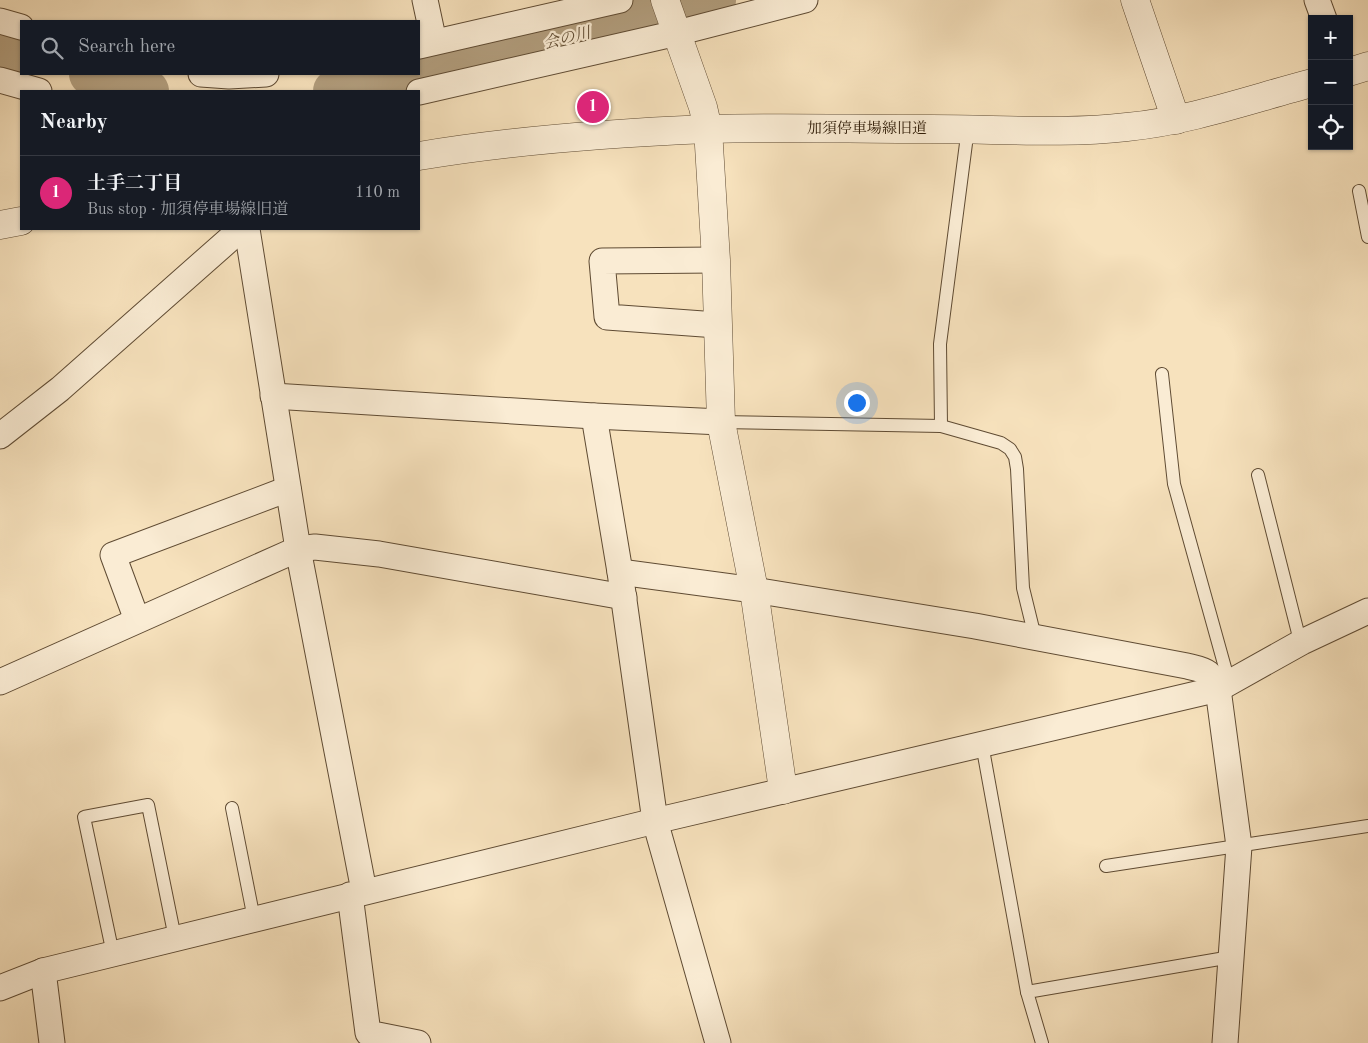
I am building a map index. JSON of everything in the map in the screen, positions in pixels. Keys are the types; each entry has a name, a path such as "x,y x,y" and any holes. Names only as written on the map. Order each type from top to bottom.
{"street":[{"path":"425,0 427,44 620,0"},
{"path":"665,0 704,107 708,129 716,260 721,422 754,590 783,790"},
{"path":"420,92 805,0"},
{"path":"1136,0 1176,120"},
{"path":"1317,0 1323,15"},
{"path":"0,21 20,27"},
{"path":"1353,71 1368,66"},
{"path":"215,75 248,75"},
{"path":"0,80 35,90"},
{"name":"加須停車場線旧道","path":"420,156 474,147 574,136 708,129 968,128 1088,130 1128,127 1176,120 1308,84"},
{"path":"0,225 20,221"},
{"path":"0,436 60,389 240,230"},
{"path":"248,230 288,489 357,893 368,1034 418,1043"},
{"path":"716,260 602,261 607,317 717,325"},
{"path":"273,396 721,422"},
{"path":"594,416 624,597 655,821 718,1043"},
{"path":"138,620 113,555 288,489"},
{"path":"0,682 298,549 315,548 379,554 624,597"},
{"path":"620,572 754,590 1035,638 1187,666 1204,670 1212,675 1224,686 1239,846 1225,1043"},
{"path":"2,980 783,790 1224,686 1302,642 1368,611"},
{"path":"43,971 52,1043"}],"lane":[{"path":"940,426 940,344 968,128"},
{"path":"1359,191 1368,237"},
{"path":"1162,374 1174,484 1224,686"},
{"path":"721,422 940,426 1001,443 1010,449 1016,457 1022,588 1035,638"},
{"path":"1258,475 1298,633 1302,642"},
{"path":"982,744 1027,992 1042,1043"},
{"path":"113,954 84,817 148,806 175,938"},
{"path":"232,808 254,919"},
{"path":"1106,866 1368,826"},
{"path":"1027,992 1231,957"}],"waterway":[{"name":"会の川","path":"420,73 551,43 714,0"},
{"name":"会の川","path":"0,46 20,52"},
{"name":"会の川","path":"94,75 144,90"},
{"name":"会の川","path":"340,90 409,75"}],"place":[{"name":"土手二丁目","path":"593,107"}]}
